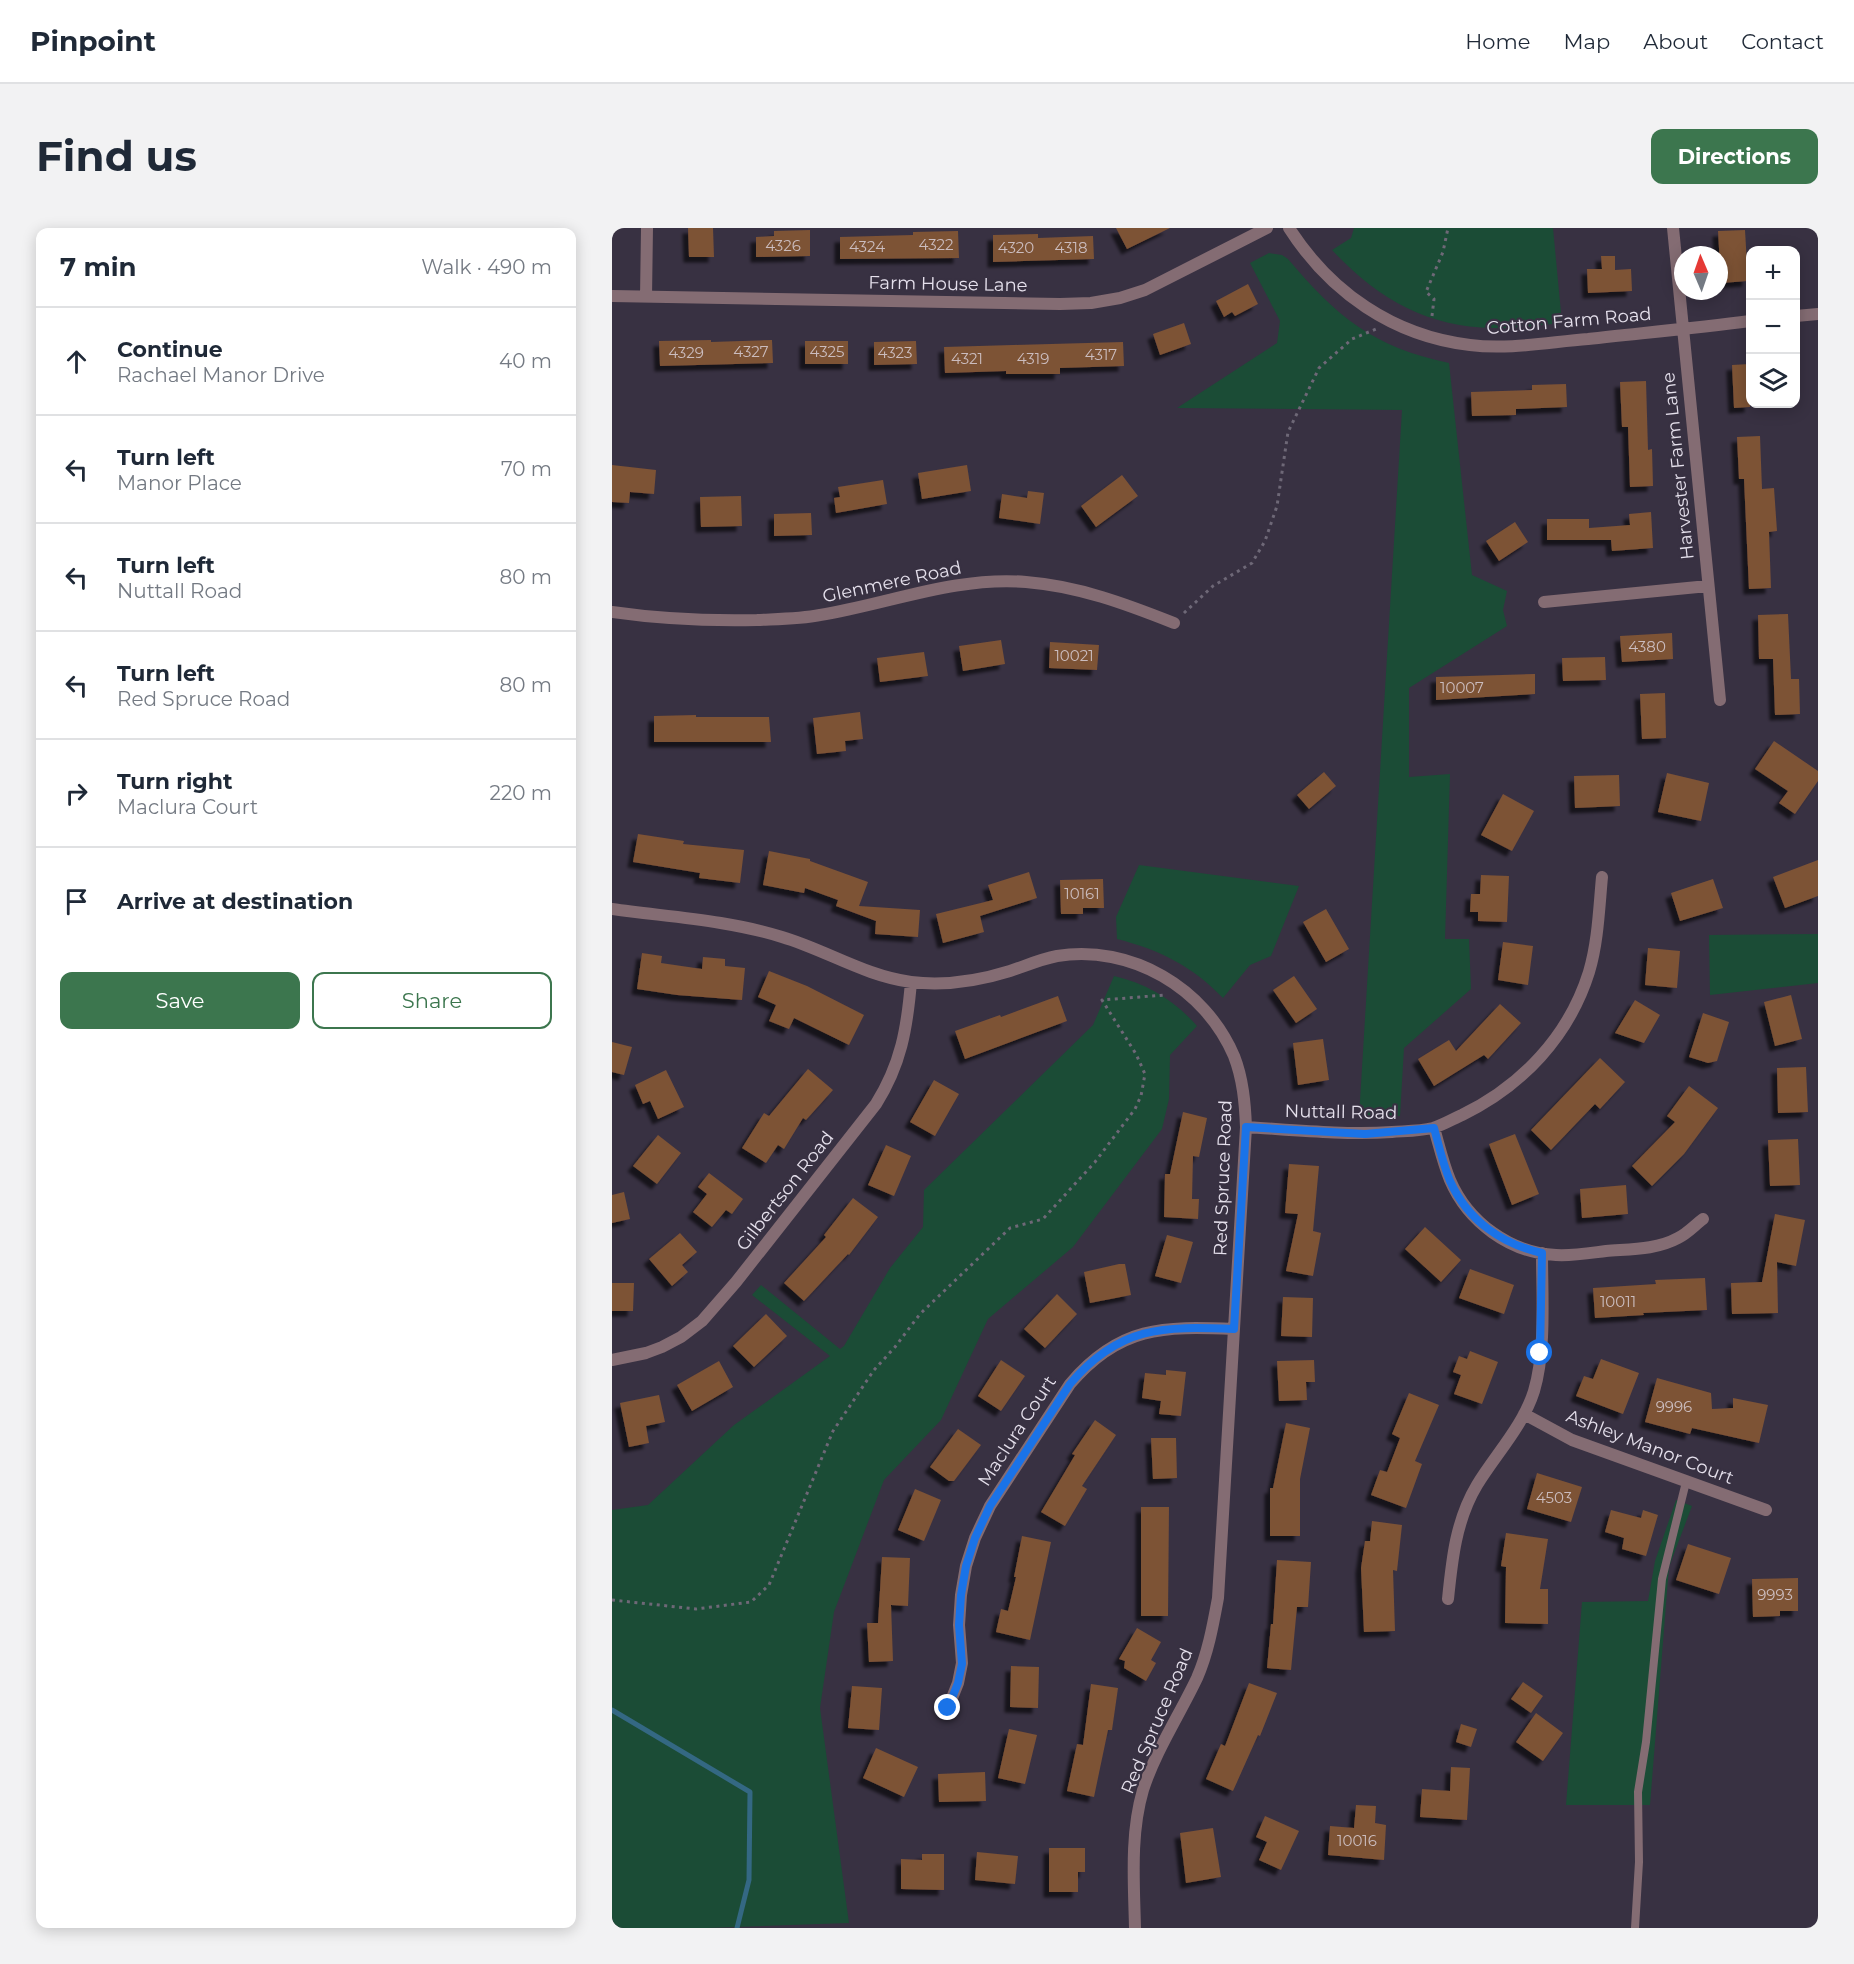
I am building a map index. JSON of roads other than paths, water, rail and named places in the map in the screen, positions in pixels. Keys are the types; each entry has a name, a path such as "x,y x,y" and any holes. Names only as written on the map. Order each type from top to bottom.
{"street":[{"path":"646,297 647,228"},
{"name":"Farm House Lane","path":"612,296 1090,303 1120,298 1145,290 1267,228"},
{"name":"Cotton Farm Road","path":"1289,228 1323,272 1353,299 1391,323 1436,339 1470,346 1505,346 1746,321"},
{"name":"Harvester Farm Lane","path":"1673,228 1720,700"},
{"path":"1800,316 1818,314"},
{"name":"Glenmere Road","path":"612,612 718,621 774,619 819,615 958,585 1024,582 1058,586 1097,596 1174,623"},
{"path":"1544,602 1708,586"},
{"name":"Nuttall Road","path":"1246,1127 1365,1134 1434,1128 1480,1106 1507,1089 1534,1065 1560,1034 1577,1002 1590,969 1596,937 1602,877"},
{"name":"Red Spruce Road","path":"612,909 747,927 784,937 857,967 911,982 948,983 979,979 1058,956 1093,955 1126,961 1146,967 1188,993 1207,1012 1222,1033 1234,1056 1245,1101 1246,1127 1223,1527 1215,1618 1197,1677 1143,1790 1136,1821 1135,1928"},
{"name":"Gilbertson Road","path":"612,1360 646,1353 681,1337 702,1321 736,1282 885,1090 903,1047 908,1023 911,982"},
{"path":"1434,1128 1450,1182 1465,1206 1482,1225 1522,1249 1565,1255 1651,1247 1679,1238 1703,1219"},
{"path":"1448,1599 1452,1554 1457,1530 1476,1486 1524,1414 1534,1390 1540,1353 1542,1253"},
{"name":"Maclura Court","path":"948,1708 958,1683 962,1664 959,1625 961,1595 966,1566 975,1538 990,1506 1070,1384 1103,1352 1142,1334 1186,1327 1234,1329"},
{"name":"Ashley Manor Court","path":"1524,1414 1572,1440 1766,1510"}],"lane":[{"path":"1635,1928 1639,1862 1638,1792 1646,1742 1662,1579 1686,1482"}],"waterway":[{"path":"612,1710 750,1792 749,1880 737,1928"}]}
